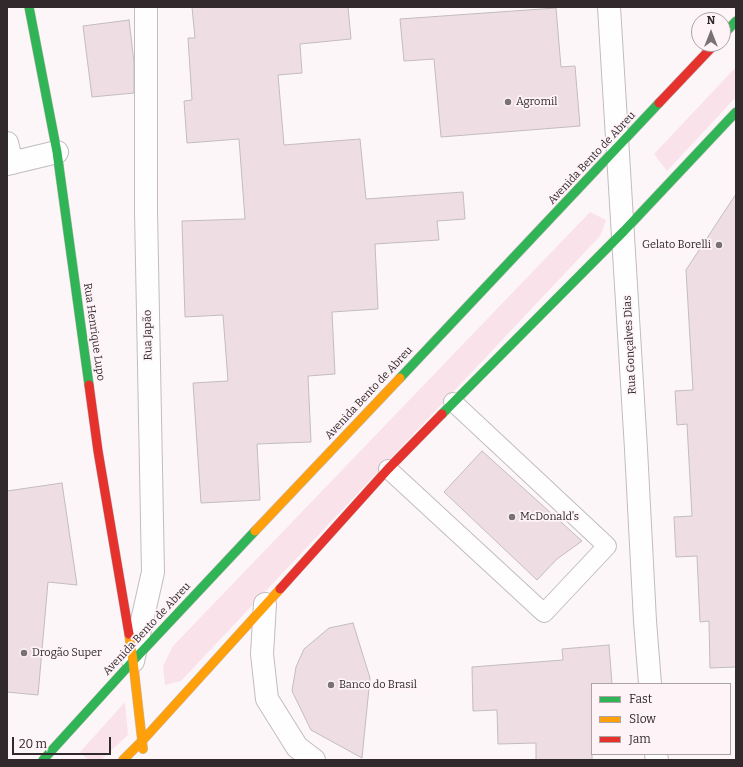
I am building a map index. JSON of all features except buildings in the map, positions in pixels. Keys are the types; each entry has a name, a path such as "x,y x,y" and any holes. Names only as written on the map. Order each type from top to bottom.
{"main road":[{"name":"Rua Henrique Lupo","path":"29,7 57,152 98,452 133,661 143,740 144,760"},
{"name":"Avenida Bento de Abreu","path":"46,759 133,661 708,52"},
{"path":"123,760 143,740 388,469 624,231 736,112"}],"street":[{"name":"Rua Japão","path":"133,661 153,572 146,211 146,7"},
{"name":"Rua Gonçalves Dias","path":"609,7 624,231 645,621 650,683"},
{"path":"9,157 57,152"},
{"path":"265,604 262,654 267,699 297,747 314,760"}],"lane":[{"path":"388,469 544,613 607,546 453,402"}],"shaded area":[{"path":"736,67 736,97 667,171 654,154"},
{"path":"590,212 606,220 600,236 181,681 165,685 163,666 173,646"},
{"path":"125,702 128,735 101,760 88,760 80,752"}],"traffic: fast":[{"path":"29,7 57,152 89,385"},
{"path":"731,26 736,21"},
{"path":"400,378 659,103"},
{"path":"442,414 624,231 736,112"},
{"path":"43,760 133,661 255,531"}],"traffic: slow":[{"path":"255,531 400,378"},
{"path":"123,760 143,740 280,589"},
{"path":"129,634 143,749"}],"traffic: jam":[{"path":"659,103 707,52"},
{"path":"89,385 98,451 129,634"},
{"path":"280,589 388,469 442,414"}],"place":[{"name":"Agromil","path":"508,102"},
{"name":"Gelato Borelli","path":"719,245"},
{"name":"McDonald's","path":"512,517"},
{"name":"Drogão Super","path":"24,653"},
{"name":"Banco do Brasil","path":"331,685"}]}
